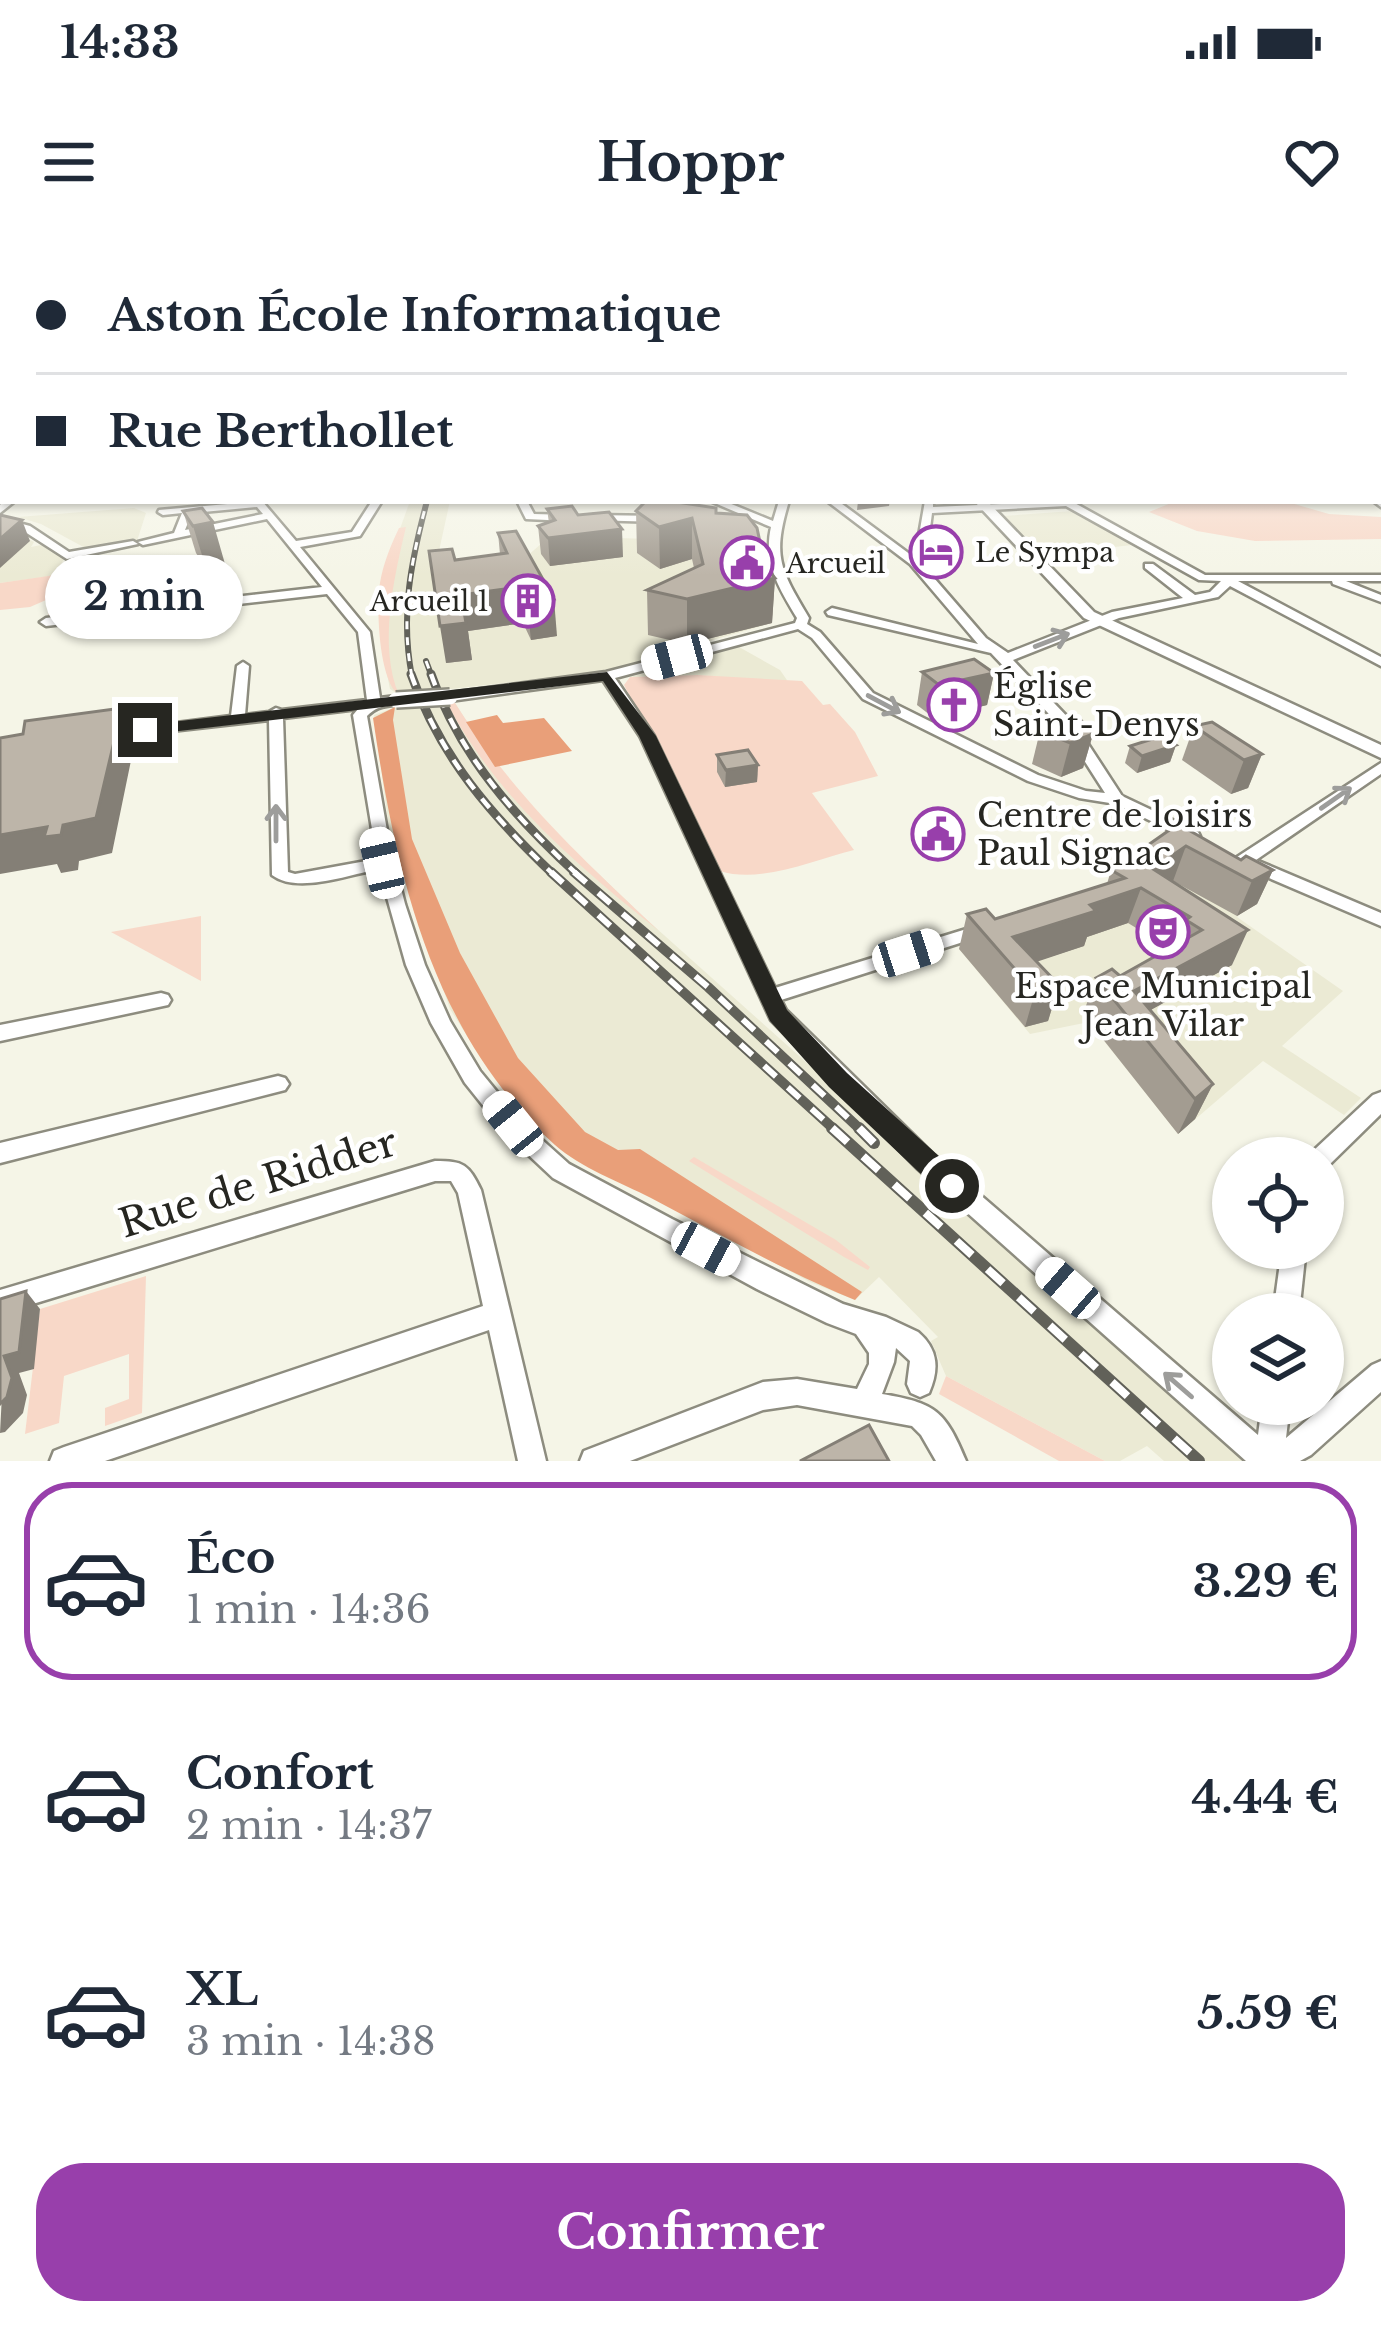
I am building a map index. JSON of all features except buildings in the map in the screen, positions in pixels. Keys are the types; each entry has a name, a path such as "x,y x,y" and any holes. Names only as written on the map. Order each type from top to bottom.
{"main road":[{"path":"983,504 1081,608 1100,621 1381,752"}],"street":[{"path":"163,512 240,504"},
{"path":"259,504 364,632 376,688 374,701 360,715 382,863 444,1034 531,1145 579,1180 780,1288 866,1328 898,1336 922,1352 916,1397 952,1461"},
{"path":"293,544 356,534 375,504"},
{"path":"522,504 524,513 535,518 666,519"},
{"path":"721,504 774,525"},
{"path":"783,504 774,525 772,561 802,618 800,626"},
{"path":"836,504 914,562 1072,730 1116,799"},
{"path":"914,562 921,559 929,506 983,504"},
{"path":"1068,504 1187,572 1228,581 1381,578"},
{"path":"178,536 188,510"},
{"path":"0,516 66,555 269,517"},
{"path":"731,520 749,517"},
{"path":"1149,566 1192,599"},
{"path":"91,568 113,584 126,613"},
{"path":"1325,578 1381,599"},
{"path":"832,612 1001,656 1100,621 1218,593 1228,581"},
{"path":"1228,581 1381,662"},
{"path":"41,643 48,622 330,590"},
{"path":"90,738 276,712 451,697 607,676 800,626 816,634 868,696 1033,778 1096,798 1116,799 1208,845"},
{"path":"238,717 243,666"},
{"path":"607,676 647,736 769,997 813,1054 909,1147 1270,1461"},
{"path":"276,712 280,875 294,880 382,863"},
{"path":"1381,766 1237,858 1381,920"},
{"path":"769,997 1002,923"},
{"path":"0,1034 161,1000"},
{"path":"0,1154 278,1084"},
{"path":"1344,1137 1381,1102"},
{"name":"Rue de Ridder","path":"0,1302 446,1170 462,1174 532,1461"},
{"path":"64,1461 495,1315"},
{"path":"865,1403 883,1348 866,1328"},
{"path":"1270,1461 1301,1445 1381,1374"},
{"path":"594,1461 775,1393 865,1403 916,1397"},
{"path":"1270,1461 1274,1425"}],"shaded area":[{"path":"409,504 449,504 435,569 526,557 550,536 651,539 715,549 767,610 772,623 601,672 399,695 390,689 386,669 379,587"},
{"path":"1169,504 1294,504 1329,514 1381,517 1381,539 1255,541 1197,531 1149,512"},
{"path":"134,508 146,513 137,541 89,550 18,517"},
{"path":"1073,511 1132,545 1042,555 1003,516"},
{"path":"0,524 34,542 31,547 46,544 65,558 52,576 0,583"},
{"path":"406,527 389,633 399,695 383,660 379,594 390,548 399,528"},
{"path":"69,573 60,594 107,590 111,598 69,602 64,616 47,618 51,608 63,603 52,602 53,597 30,607 0,610 0,583"},
{"path":"739,647 780,670 789,683 698,675 630,677"},
{"path":"630,677 802,681 855,732 878,776 812,793 854,850 769,873 720,871 624,685"},
{"path":"447,703 455,703 501,768 550,824 659,931 569,855 514,799"},
{"path":"455,703 495,767 541,819 646,919 1252,1461 1164,1461 1147,1446 1120,1461 1105,1461 946,1376 931,1341 938,1337 879,1277 855,1300 810,1282 554,1144 483,1061 450,1009 390,835 374,715 402,705"},
{"path":"395,707 393,720 412,839 460,953 518,1058 585,1132 618,1150 640,1149 862,1292 855,1300 577,1161 513,1101 478,1054 449,1003 408,893 373,718"},
{"path":"497,715 503,723 544,718 572,751 495,767 466,722"},
{"path":"1166,858 1240,914 1237,917 1343,991 1282,1046 1361,1098 1344,1115 1263,1061 1178,1134 1089,1022 1030,1034 959,949 1100,905 1175,952 1182,933"},
{"path":"201,916 201,981 111,932"},
{"path":"694,1157 836,1240 870,1267 844,1257 689,1161"},
{"path":"146,1276 142,1413 105,1426 105,1408 129,1399 129,1354 64,1376 59,1423 25,1434 40,1309"},
{"path":"946,1376 1105,1461 1059,1461 939,1394"}],"railway":[{"path":"412,676 409,588 426,504"},
{"path":"426,661 432,677"},
{"path":"431,674 457,732 491,783 578,875"},
{"path":"412,676 452,758 509,830 551,872"},
{"path":"551,872 836,1131"},
{"path":"551,872 554,875"},
{"path":"574,872 708,987 862,1131"},
{"path":"832,1128 1199,1461"},
{"path":"859,1128 862,1131"},
{"path":"862,1131 874,1143"}],"place":[{"name":"Le Sympa","path":"936,552"},
{"name":"Arcueil","path":"747,563"},
{"name":"Arcueil 1","path":"528,601"},
{"name":"Église Saint-Denys","path":"954,705"},
{"name":"Centre de loisirs Paul Signac","path":"938,834"},
{"name":"Espace Municipal Jean Vilar","path":"1163,932"}],"route":[{"path":"145,730 607,676 628,701 647,736 778,1015 838,1080 952,1186"}]}
